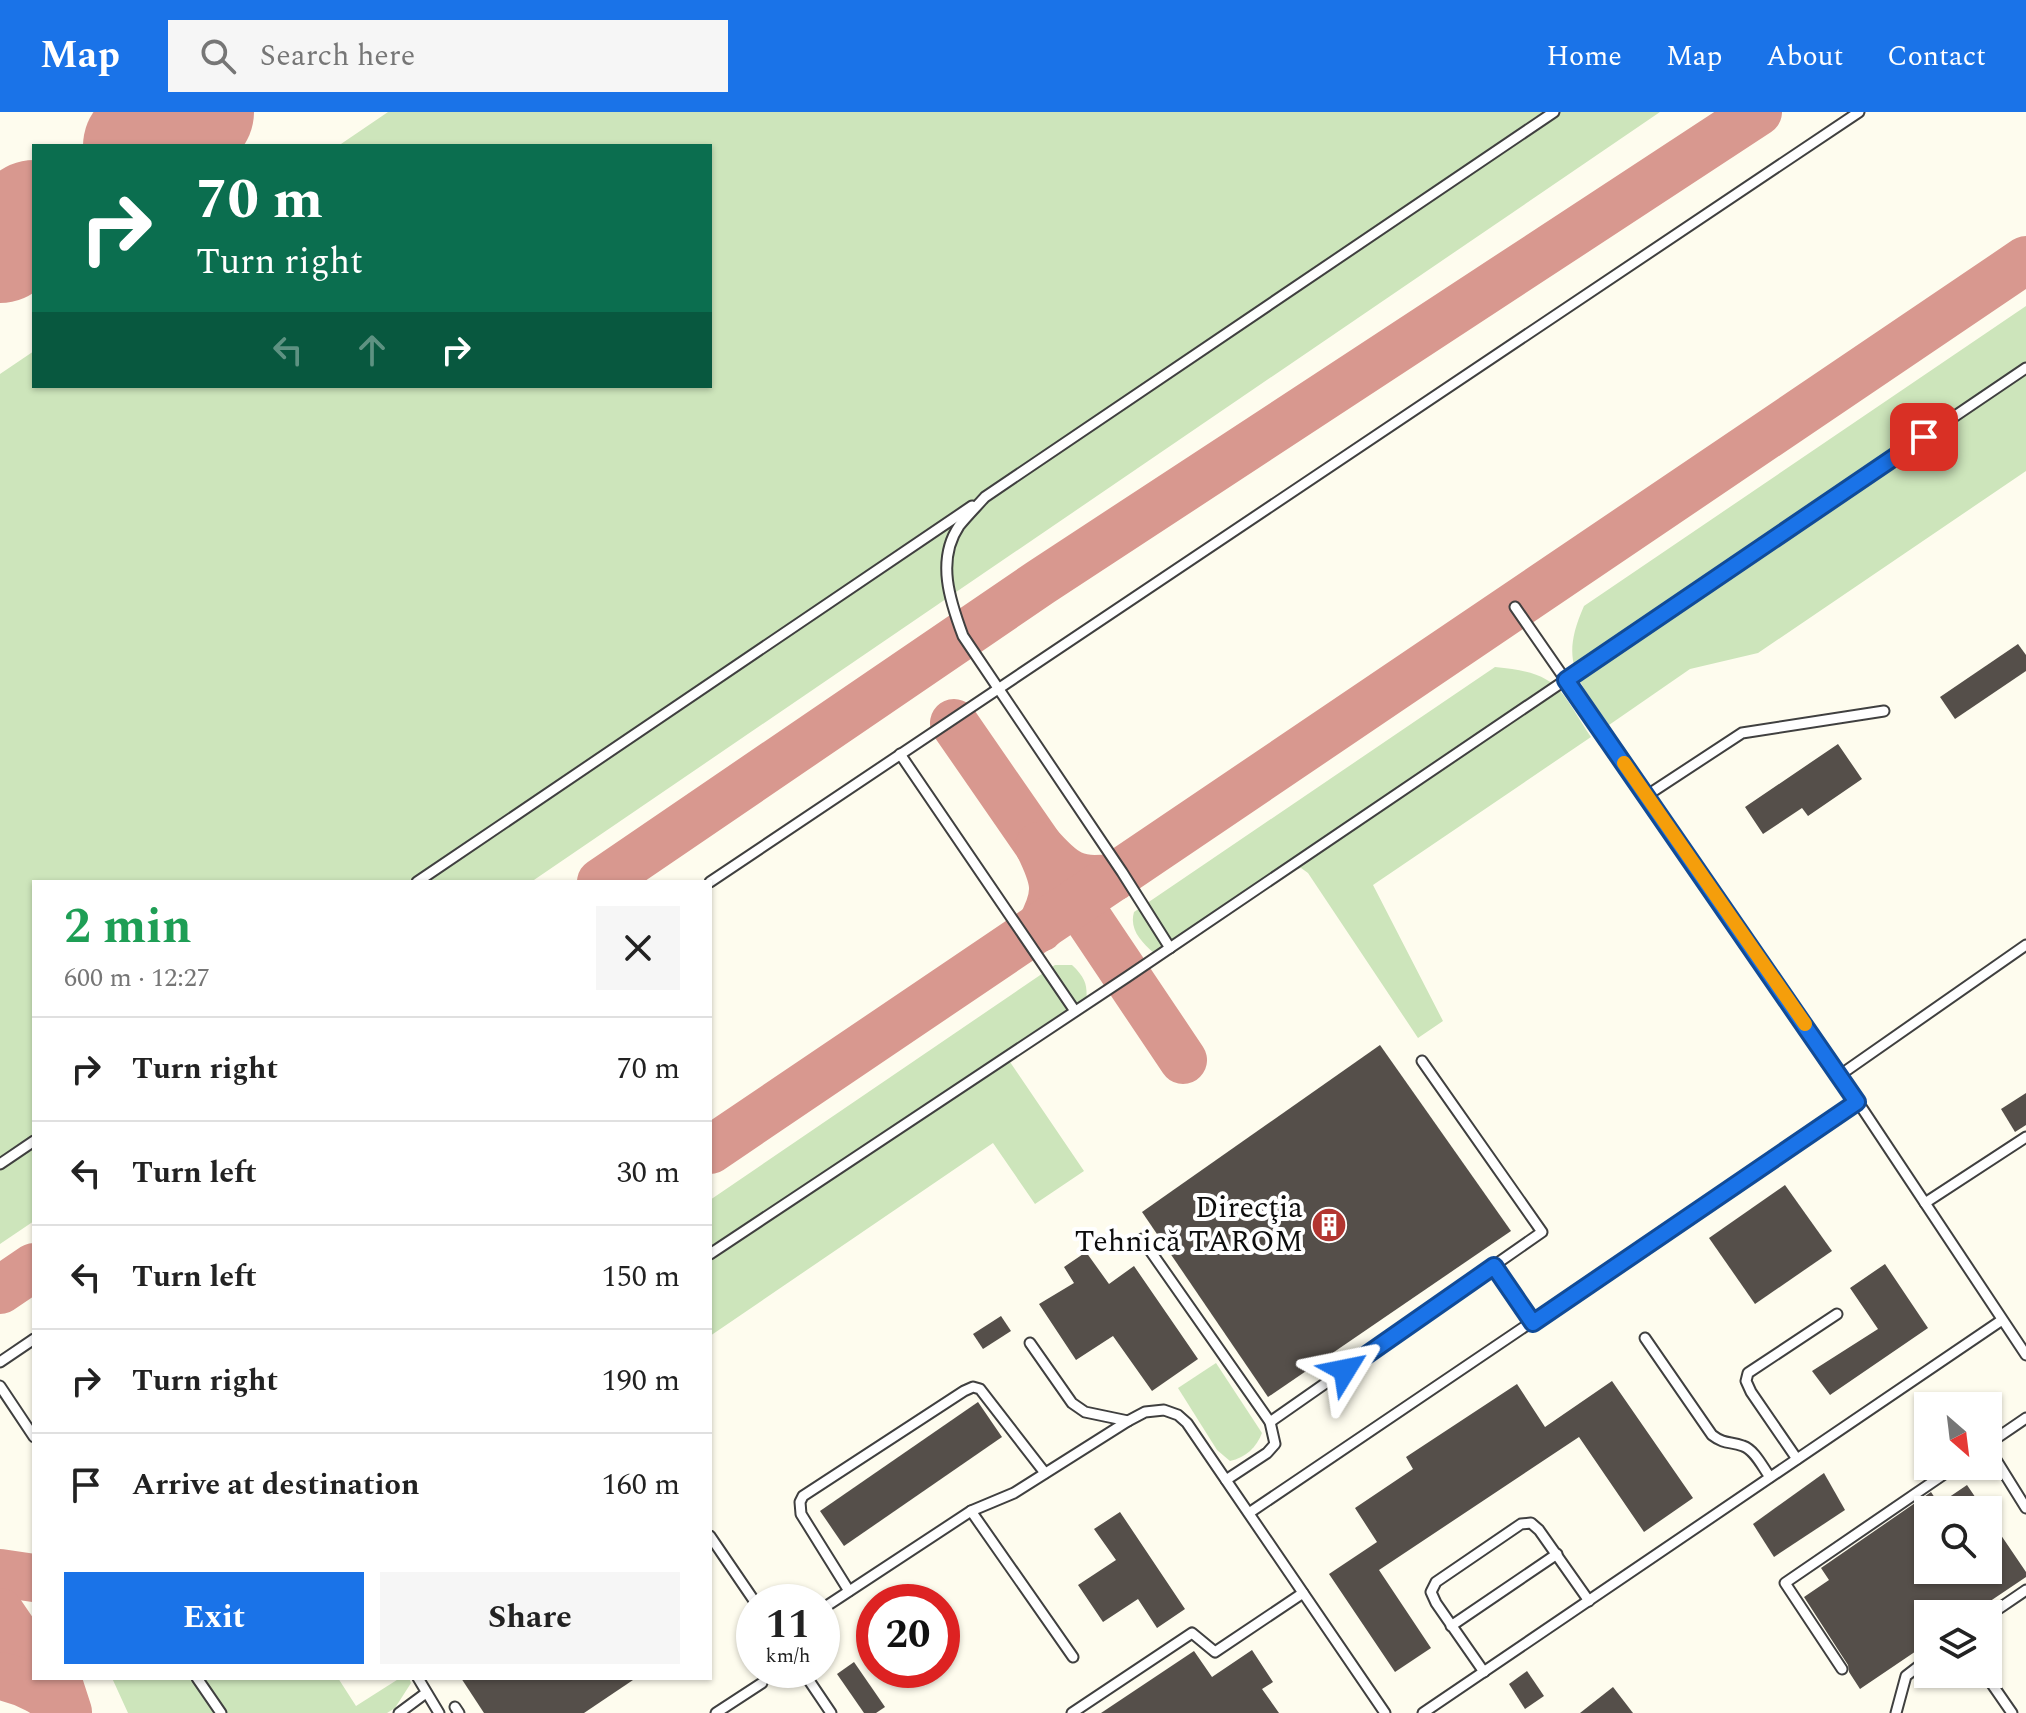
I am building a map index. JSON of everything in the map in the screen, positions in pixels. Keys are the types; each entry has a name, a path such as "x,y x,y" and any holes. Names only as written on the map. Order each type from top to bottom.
{"lane":[{"path":"420,880 1554,112"},
{"path":"712,881 1859,112"},
{"path":"712,1253 1170,948 2026,368"},
{"path":"985,497 958,527 948,552 946,574 952,606 963,636 1170,948"},
{"path":"1515,607 1840,1075 2026,1355"},
{"path":"1646,796 1742,733 1884,711"},
{"path":"900,754 1075,1011"},
{"path":"1840,1075 2026,945"},
{"path":"1270,1422 1542,1232 1422,1061"},
{"path":"1249,1513 1857,1102"},
{"path":"1925,1203 2026,1137"},
{"path":"0,1164 32,1142"},
{"path":"1142,1239 1270,1422 1275,1444 1267,1453 1226,1480"},
{"path":"1494,1266 1533,1323"},
{"path":"1797,1459 1751,1392 1746,1381 1748,1373 1837,1314"},
{"path":"1423,1713 2002,1320"},
{"path":"1645,1338 1712,1435 1723,1443 1744,1446 1770,1477"},
{"path":"0,1362 32,1340"},
{"path":"1030,1343 1072,1403 1085,1412 1128,1421"},
{"path":"0,1386 32,1434"},
{"path":"849,1591 801,1514 803,1496 964,1391 973,1387 980,1389 1045,1473"},
{"path":"840,1597 971,1511 1014,1493 1145,1412 1164,1410 1178,1415 1187,1423 1385,1713"},
{"path":"2002,1436 2026,1418"},
{"path":"2002,1469 2026,1508"},
{"path":"1842,1669 1785,1583 1936,1480"},
{"path":"971,1511 1073,1657"},
{"path":"1484,1672 1431,1592 1436,1582 1521,1524 1531,1523 1589,1601"},
{"path":"712,1539 743,1584"},
{"path":"1451,1626 1557,1554"},
{"path":"2002,1606 2026,1590"},
{"path":"1072,1713 1192,1633 1215,1652 1303,1593"},
{"path":"1896,1713 1906,1676 1914,1670"},
{"path":"198,1680 221,1713"},
{"path":"419,1680 439,1713"},
{"path":"716,1713 754,1688"},
{"path":"814,1688 831,1713"},
{"path":"1995,1688 2012,1713"},
{"path":"399,1713 426,1693"}],"green space":[{"path":"388,112 1660,112 534,880 32,880 32,1222 0,1244 0,374 32,352 32,388 712,388 712,144 341,144"},
{"path":"2026,306 2026,471 1758,653 1690,669 1609,725 1580,682 1572,656 1584,606"},
{"path":"1495,667 1532,673 1555,686 1591,737 1373,885 1443,1021 1418,1038 1308,873 1301,868 1164,952 1154,953 1141,940 1133,924 1134,912"},
{"path":"1055,965 1072,965 1082,976 1086,1010 1010,1062 1084,1171 1035,1204 993,1143 712,1335 712,1199"},
{"path":"1216,1363 1262,1433 1250,1451 1230,1461 1217,1450 1178,1388"},
{"path":"113,1680 339,1680 356,1706 397,1680 410,1680 411,1683 395,1708 387,1713 128,1713"}],"building":[{"path":"2018,644 2026,655 2026,671 1955,719 1940,697"},
{"path":"1838,744 1862,779 1808,816 1802,808 1763,834 1745,807"},
{"name":"Direcţia Tehnică TAROM","path":"1380,1045 1511,1231 1268,1397 1142,1212"},
{"path":"2026,1093 2026,1125 2015,1132 2001,1109"},
{"path":"1785,1185 1832,1251 1755,1304 1709,1238"},
{"path":"1086,1252 1109,1284 1134,1266 1198,1359 1152,1391 1113,1336 1076,1360 1039,1304 1074,1283 1064,1267"},
{"path":"1885,1264 1928,1328 1830,1395 1812,1371 1878,1329 1850,1288"},
{"path":"1001,1316 1011,1331 983,1349 973,1334"},
{"path":"1612,1381 1693,1498 1644,1532 1579,1437 1379,1570 1431,1648 1395,1672 1329,1574 1377,1542 1355,1508 1413,1469 1406,1457 1517,1384 1545,1427"},
{"path":"978,1402 1002,1437 844,1546 820,1511"},
{"path":"1824,1473 1845,1510 1774,1557 1753,1524"},
{"path":"1967,1485 1974,1496 1951,1496"},
{"path":"1914,1504 1914,1584 2002,1584 2002,1537 2026,1572 2026,1577 1992,1600 1914,1600 1914,1652 1860,1689 1804,1597 1829,1580 1821,1568"},
{"path":"1120,1512 1185,1609 1157,1628 1138,1599 1103,1622 1078,1585 1116,1560 1094,1529"},
{"path":"1252,1650 1273,1682 1262,1689 1279,1713 1101,1713 1194,1651 1212,1677"},
{"path":"854,1662 856,1688 872,1688 885,1707 876,1713 864,1713 840,1678 840,1672"},
{"path":"1527,1671 1544,1696 1525,1709 1509,1684"},
{"path":"462,1680 633,1680 584,1713 484,1713"},
{"path":"1613,1687 1633,1713 1580,1713"}],"taxiway":[{"path":"604,880 1041,582 1758,112"},
{"path":"712,1149 2026,260"},
{"path":"954,723 1039,846"},
{"path":"1040,928 1053,896 1053,887 1039,846 1071,874 1090,879 1114,877"},
{"path":"1077,902 1183,1060"},
{"path":"0,1290 32,1268"},
{"path":"0,1573 32,1578"},
{"path":"0,1612 32,1659"},
{"path":"0,1676 37,1689 68,1712 58,1680"}],"runway":[{"path":"146,144 194,112"},
{"path":"0,243 32,221"}],"slow traffic":[{"path":"1624,763 1805,1024"}],"place":[{"name":"Direcţia Tehnică TAROM","path":"1329,1225"}],"route":[{"path":"1345,1370 1494,1266 1533,1323 1857,1102 1566,680 1924,437"}]}
